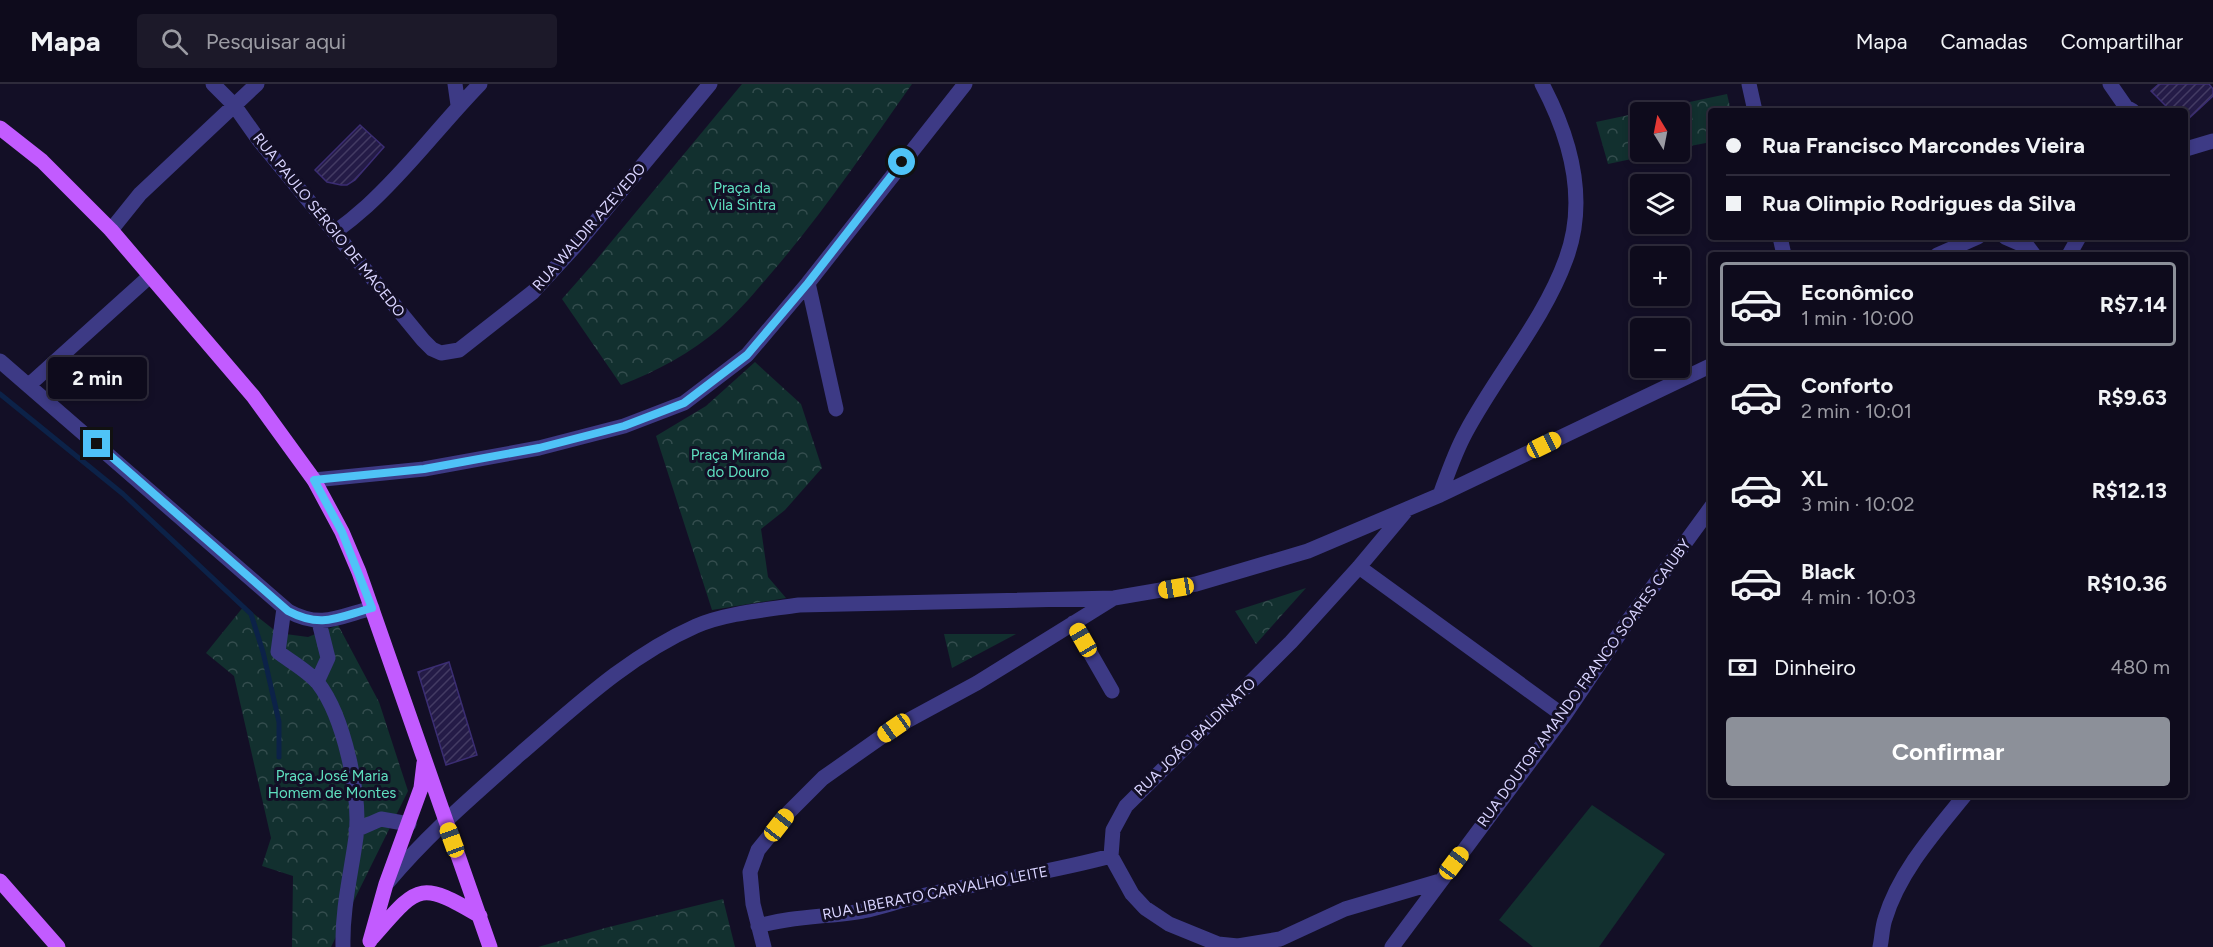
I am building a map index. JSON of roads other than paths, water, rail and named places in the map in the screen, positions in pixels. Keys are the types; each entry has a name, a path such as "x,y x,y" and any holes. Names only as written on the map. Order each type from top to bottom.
{"main road":[{"path":"0,128 42,161 111,230 253,396 314,480 342,532 372,608 490,947"},
{"path":"367,944 421,788 425,757"},
{"path":"0,881 55,946"},
{"path":"367,944 410,897 424,892 448,897 480,916"}],"street":[{"name":"RUA PAULO SÉRGIO DE MACEDO","path":"213,84 234,105 258,140 423,340 432,349 441,353 453,353"},
{"path":"111,230 140,194 257,84"},
{"path":"455,84 458,105"},
{"path":"335,232 368,206 428,142 458,105 480,84"},
{"name":"RUA WALDIR AZEVEDO","path":"453,353 473,341 549,277 710,84"},
{"path":"314,480 424,469 539,448 624,426 684,403 747,355 808,283 965,84"},
{"path":"1440,495 1466,431 1544,304 1567,256 1576,212 1574,178 1569,146 1556,110 1542,84"},
{"path":"1749,84 1754,108"},
{"path":"2110,84 2128,108"},
{"path":"2188,138 2209,142"},
{"path":"2188,148 2209,142"},
{"path":"1943,252 1971,240"},
{"path":"2012,240 2028,247 2032,252"},
{"path":"29,385 150,276"},
{"path":"808,283 836,409"},
{"path":"0,361 284,608 304,620 319,622 372,608"},
{"path":"386,884 411,854 445,821 607,679 650,649 698,625 747,612 799,605 1114,598 1196,584 1308,551 1440,495 1708,367"},
{"name":"RUA JOÃO BALDINATO","path":"1111,856 1113,830 1126,806 1291,642 1409,508"},
{"name":"RUA DOUTOR AMANDO FRANCO SOARES CAIUBY","path":"1392,947 1563,716 1628,621 1708,511"},
{"path":"1359,567 1563,716"},
{"path":"764,947 750,886 750,872 759,850 789,812 823,778 894,728 976,683 1114,598"},
{"path":"284,608 278,652 317,682 337,715 356,800 356,830 342,925 343,947"},
{"path":"317,682 328,658 319,622"},
{"path":"1073,623 1112,691"},
{"path":"1880,947 1885,920 1903,881 1932,836 1963,798"},
{"path":"356,830 381,819 409,824"},
{"path":"1111,856 1132,894 1145,908 1169,924 1218,944 1238,946 1280,939 1345,909 1440,881"},
{"name":"RUA LIBERATO CARVALHO LEITE","path":"758,926 776,921 865,910 920,896 1111,856"}],"waterway":[{"path":"0,394 123,494 251,614 263,652 279,722 279,757"}],"park label":[{"name":"Praça da Vila Sintra","path":"742,196"},
{"name":"Praça Miranda do Douro","path":"738,464"},
{"name":"Praça José Maria Homem de Montes","path":"332,784"}]}
